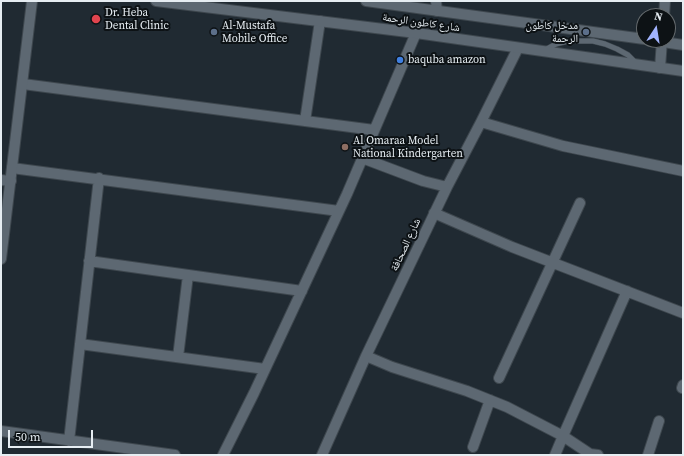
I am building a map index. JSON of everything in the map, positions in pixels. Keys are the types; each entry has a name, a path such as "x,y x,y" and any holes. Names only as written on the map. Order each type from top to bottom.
{"street":[{"path":"1,259 6,181 12,168 32,1"},
{"name":"شارع كاطون الرحمة","path":"156,1 416,33 683,71"},
{"name":"شارع كاطون الرحمة","path":"366,1 437,6 636,38"},
{"path":"305,121 320,21"},
{"path":"223,455 339,211 416,33"},
{"name":"شارع الصحافة","path":"322,455 366,356 434,213 518,48"},
{"path":"660,68 661,48"},
{"path":"23,84 374,130"},
{"path":"481,122 563,146 683,171"},
{"path":"362,158 423,181 447,187"},
{"path":"12,168 99,178 339,211"},
{"path":"69,441 99,178"},
{"path":"499,378 580,202"},
{"path":"434,213 512,248 683,312"},
{"path":"89,261 302,291"},
{"path":"178,357 188,275"},
{"path":"555,455 628,292"},
{"path":"80,344 265,369"},
{"path":"366,356 392,367 467,391 507,407 563,436 590,454 598,455"},
{"path":"473,447 490,400"},
{"path":"648,455 659,421"},
{"path":"1,431 175,455"}],"lane":[{"path":"543,51 556,44 568,41 593,41 617,49 628,55 638,65"}],"place":[{"name":"Dr. Heba Dental Clinic","path":"96,19"},
{"name":"Al-Mustafa Mobile Office","path":"214,32"},
{"name":"مدخل كاطون الرحمة","path":"586,32"},
{"name":"baquba amazon","path":"400,60"},
{"name":"Al Omaraa Model National Kindergarten","path":"345,147"}]}
